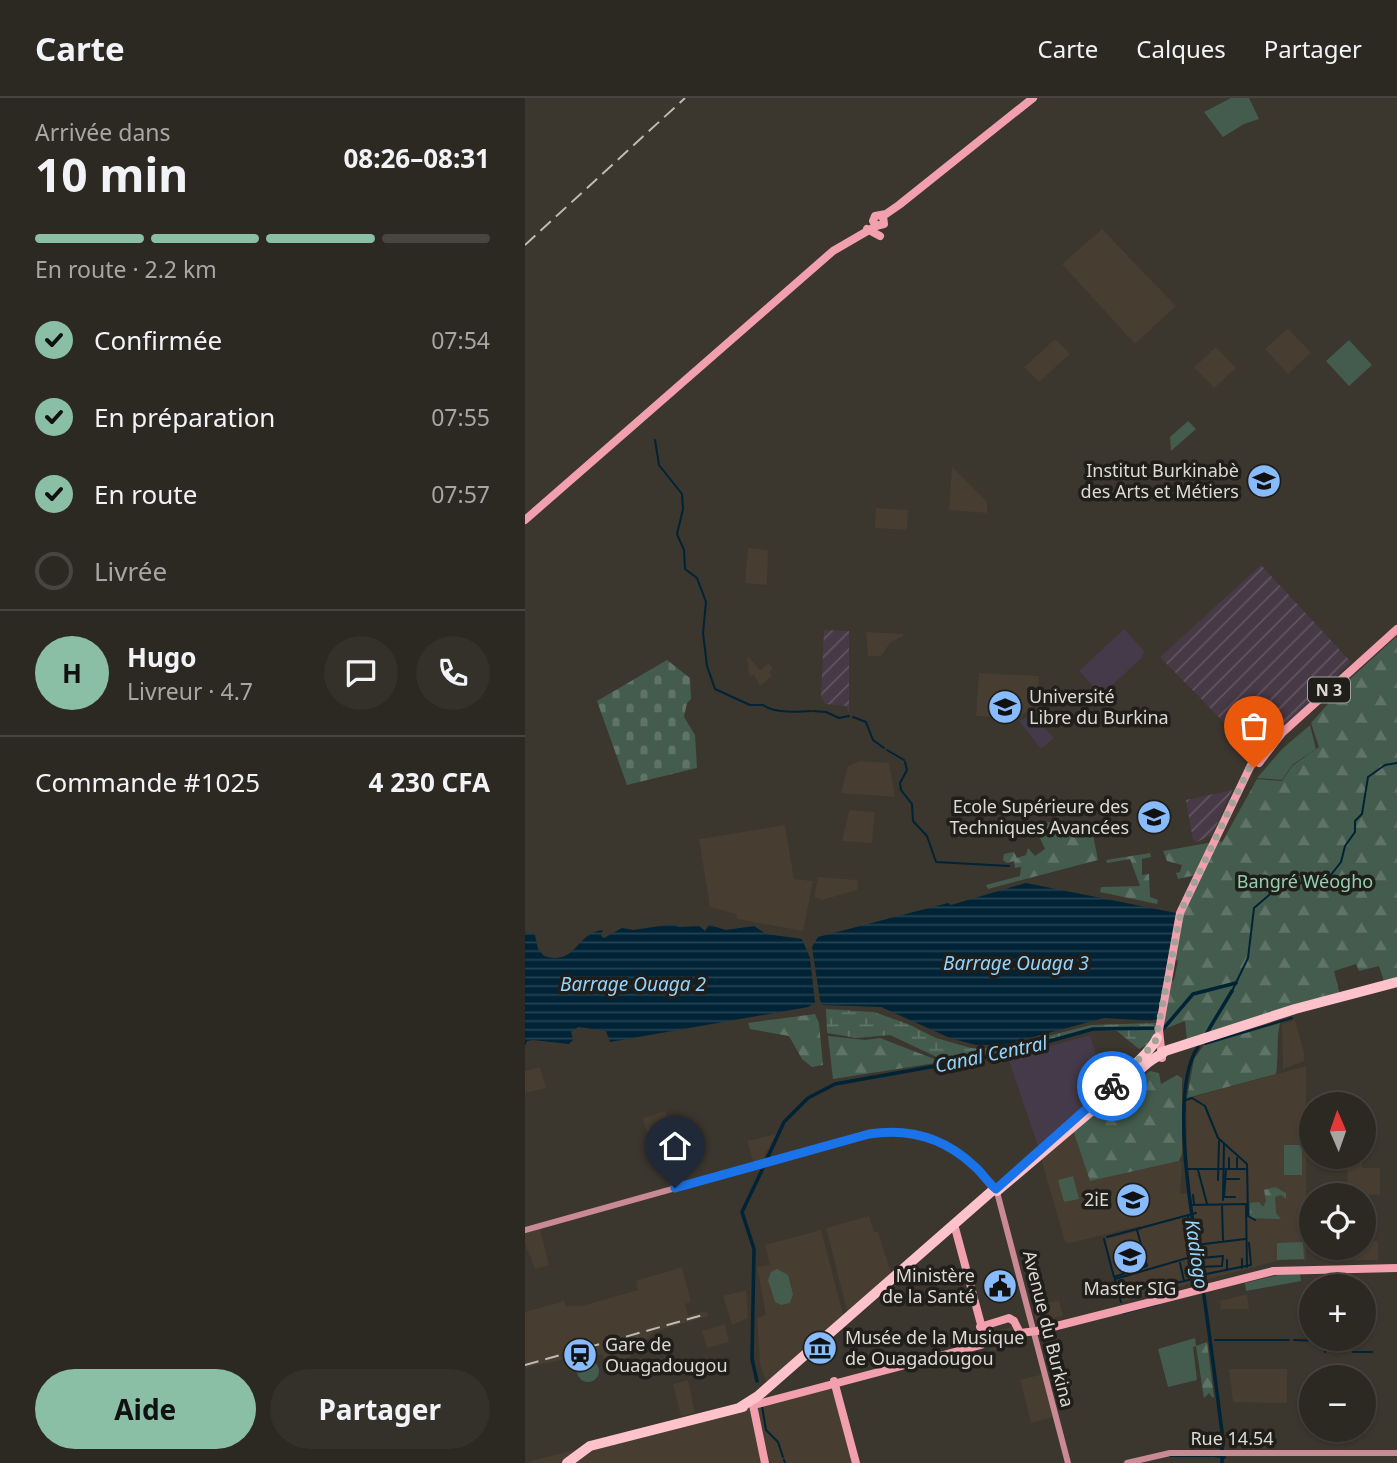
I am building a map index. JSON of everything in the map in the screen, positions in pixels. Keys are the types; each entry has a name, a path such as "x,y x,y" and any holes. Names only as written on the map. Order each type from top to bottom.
{"highway":[{"path":"995,1192 1141,1060 1397,984"},
{"path":"1156,1054 1154,1045 1158,1033"},
{"path":"567,1463 594,1444 751,1403 954,1224 1156,1054 1162,1045 1158,1033"},
{"path":"1083,1113 1100,1100"}],"main road":[{"path":"525,518 832,251 872,226 883,226 886,216 1035,98"},
{"path":"880,206 886,216"},
{"path":"872,226 880,236"},
{"name":"N 3","path":"1158,1033 1181,911 1226,813 1248,775 1263,754 1397,629"},
{"path":"525,1230 881,1132 918,1135 940,1142 971,1163 995,1192"},
{"name":"Avenue du Burkina","path":"995,1192 1068,1463"},
{"path":"764,1463 751,1403 979,1346 984,1340 954,1224"},
{"path":"981,1327 1009,1318 1020,1333 1034,1331 1273,1270 1308,1266 1397,1267"},
{"path":"834,1382 856,1463"},
{"name":"Rue 14.54","path":"1127,1463 1166,1453 1397,1454"},
{"name":"Rue 14.54","path":"1135,1463 1170,1455 1222,1454"}],"shaded area":[{"path":"1102,229 1176,306 1135,344 1062,264"},
{"path":"1288,328 1311,353 1288,374 1265,349"},
{"path":"1055,339 1070,354 1039,382 1024,367"},
{"path":"1216,347 1236,368 1214,388 1194,367"},
{"path":"952,467 987,502 987,513 949,510"},
{"name":"Institut Burkinabè des Arts et Métiers","path":"1267,468 1277,480 1261,495 1250,483"},
{"path":"876,508 908,510 907,530 875,528"},
{"path":"748,548 768,550 767,585 745,583"},
{"path":"1261,565 1351,662 1255,754 1160,657"},
{"path":"1124,629 1144,651 1142,658 1101,695 1079,671"},
{"path":"824,630 849,631 849,713 846,706 825,704 821,697"},
{"path":"866,632 903,636 891,642 881,656 868,656"},
{"path":"747,655 760,670 769,663 773,669 769,673 772,676 760,686 754,675 749,676"},
{"path":"979,673 1039,676 1038,702 1028,712 1011,718 976,716"},
{"path":"1033,715 1054,738 1041,749 1019,721"},
{"path":"860,761 889,763 895,797 841,793 848,766"},
{"path":"1232,790 1212,835 1197,842 1193,840 1186,800"},
{"path":"849,810 875,812 872,843 842,841"},
{"path":"785,825 794,879 813,881 803,931 737,919 736,914 710,907 699,839"},
{"path":"818,877 858,880 857,890 822,900 814,897"},
{"path":"1295,1020 1304,1061 1283,1069 1282,1024"},
{"path":"1090,1035 1106,1087 1038,1146 1008,1058"},
{"path":"1306,1066 1306,1092 1299,1092 1299,1169 1306,1169 1306,1183 1299,1183 1299,1260 1281,1260 1121,1302 1105,1239 1142,1230 1141,1226 1065,1242 1040,1155 1072,1127 1090,1181 1179,1161 1182,1162 1180,1194 1188,1193 1186,1099"},
{"path":"540,1067 546,1088 525,1093 525,1071"},
{"path":"665,1111 672,1132 649,1139 643,1118"},
{"path":"776,1134 762,1161 754,1164 747,1141"},
{"path":"1380,1168 1380,1195 1376,1195 1376,1183 1348,1183 1347,1169"},
{"path":"869,1216 874,1232 878,1232 892,1276 848,1314 826,1228"},
{"path":"540,1229 549,1265 535,1269 525,1244 525,1233"},
{"path":"821,1230 844,1318 770,1383 766,1382 760,1364 757,1318 766,1315 757,1267 770,1265 765,1245"},
{"path":"1376,1241 1378,1241 1376,1260"},
{"path":"682,1267 691,1302 685,1304 688,1316 707,1311 708,1316 654,1332 629,1358 606,1365 602,1354 575,1363 566,1359 525,1368 525,1312 564,1301 566,1306 581,1306 638,1290 636,1281"},
{"path":"746,1290 748,1318 732,1325 723,1296"},
{"path":"1247,1294 1249,1309 1221,1309 1220,1301"},
{"path":"1059,1300 1063,1316 1037,1323 1032,1307"},
{"path":"725,1324 729,1342 707,1348 702,1331"},
{"path":"1012,1327 1017,1345 990,1352 986,1333"},
{"path":"1229,1369 1287,1369 1287,1403 1233,1402"},
{"path":"1043,1374 1054,1417 1031,1423 1020,1380"},
{"path":"688,1380 695,1413 681,1416 673,1384"},
{"path":"834,1383 856,1463 531,1463 531,1461"}],"green space":[{"path":"1231,98 1249,98 1259,119 1244,124 1223,137 1204,112"},
{"path":"1349,340 1372,365 1349,386 1326,361"},
{"path":"1188,421 1196,429 1171,451 1170,437"},
{"name":"Bangré Wéogho","path":"1397,636 1397,978 1384,981 1379,966 1359,971 1356,964 1334,971 1340,995 1187,1041 1185,1021 1162,1030 1170,982 1174,980 1178,961 1174,958 1183,914 1217,840 1222,842 1257,779 1282,781 1292,766 1319,747 1311,723 1351,678"},
{"path":"667,660 690,678 691,699 687,703 684,717 695,735 697,768 627,785 597,701"},
{"path":"1310,725 1316,749 1292,765 1282,780 1257,778 1282,749"},
{"path":"1045,822 1080,824 1092,830 1098,860 988,889 986,885 1020,876 1021,867 1015,868 1014,861 1007,863 1003,860 1004,854 1014,852 1017,858 1026,855 1028,848 1035,856 1045,849 1039,836 1040,826"},
{"path":"1208,843 1211,845 1196,875 1178,879 1176,873 1180,872 1182,865 1167,861 1163,851"},
{"path":"1150,853 1151,857 1142,859 1142,875 1149,874 1150,897 1158,900 1157,904 1100,892 1101,887 1140,886 1130,859 1107,863 1106,860"},
{"path":"826,1009 874,1012 936,1038 971,1048 1001,1048 1091,1025 1156,1023 1154,1041 1139,1049 1117,1031 1096,1030 1007,1052 945,1061 890,1035 857,1038 827,1033"},
{"path":"815,1014 819,1023 823,1065 812,1067 802,1059 789,1036 750,1029 748,1023"},
{"path":"1280,1023 1276,1074 1187,1098 1194,1059 1204,1045"},
{"path":"828,1036 865,1040 880,1038 942,1062 833,1079"},
{"path":"1150,1071 1159,1073 1161,1084 1177,1075 1182,1078 1182,1154 1179,1161 1090,1181 1072,1127"},
{"path":"1284,1145 1299,1145 1299,1169 1302,1169 1302,1175 1284,1175"},
{"path":"1073,1176 1079,1199 1064,1202 1058,1180"},
{"path":"1275,1187 1286,1193 1286,1199 1281,1195 1275,1197 1276,1213 1281,1219 1250,1218 1250,1203 1259,1202 1263,1207 1266,1201 1264,1190"},
{"path":"1299,1242 1299,1259 1277,1260 1277,1243"},
{"path":"777,1269 788,1275 793,1294 790,1303 781,1305 775,1302 768,1280 771,1272"},
{"path":"1282,1274 1299,1274 1299,1281 1246,1291 1245,1283"},
{"path":"1195,1338 1196,1346 1193,1347 1197,1380 1168,1387 1158,1349"},
{"path":"1207,1342 1213,1398 1209,1393 1204,1398 1196,1346"},
{"path":"588,1360 596,1363 599,1371 596,1379 588,1382 580,1379 577,1371 580,1363"}],"water":[{"name":"Barrage Ouaga 3","path":"1026,883 1176,913 1159,1018 1153,1021 1104,1018 1003,1045 976,1045 950,1038 881,1007 823,1005 820,1000 812,947 818,937 948,903 951,905"},
{"name":"Barrage Ouaga 2","path":"674,924 678,927 699,926 705,931 709,925 726,930 754,926 766,934 802,939 810,958 815,1003 808,1007 610,1042 606,1031 578,1027 571,1032 573,1040 569,1044 533,1040 527,1041 525,1046 525,932 535,935 538,949 544,956 555,958 570,953 594,932 603,930 601,936 604,938 622,928 633,930"}],"waterway":[{"path":"655,440 659,465 682,494 683,509 677,534 684,550 685,569 697,578 706,602 703,633 707,666 715,689 750,705 763,705 786,711 811,711"},
{"path":"813,711 826,712 839,718 849,716"},
{"path":"853,717 866,722 873,740 884,748"},
{"path":"887,750 904,760"},
{"path":"905,762 907,770 900,783 901,790 912,804 913,821 927,836 936,862 1009,866"},
{"name":"Kadiogo","path":"1232,991 1248,958 1254,908 1276,889 1330,876 1341,862 1345,846 1355,832 1355,821 1362,814 1368,777 1385,765 1397,763"},
{"name":"Canal Central","path":"766,1161 784,1122 808,1098 835,1084 1003,1054 1093,1029 1164,1028 1193,994 1236,983"},
{"name":"Kadiogo","path":"1206,1034 1232,991"},
{"path":"1205,1044 1292,1018"},
{"name":"Kadiogo","path":"1198,1047 1189,1068 1185,1096 1186,1164 1222,1432 1222,1463"},
{"path":"1186,1100 1192,1098 1205,1106 1218,1138 1247,1164 1248,1216 1255,1220"},
{"path":"1218,1180 1219,1141"},
{"path":"1223,1200 1224,1143"},
{"path":"1229,1158 1229,1168"},
{"path":"1237,1158 1237,1167"},
{"name":"Canal Central","path":"757,1381 752,1359 754,1249 742,1212 764,1166"},
{"path":"1186,1169 1245,1169"},
{"path":"1198,1170 1207,1204"},
{"path":"1226,1170 1224,1197 1235,1197"},
{"path":"1226,1179 1239,1179"},
{"name":"Kadiogo","path":"1193,1195 1194,1204"},
{"path":"1190,1205 1246,1204 1247,1267"},
{"path":"1222,1205 1223,1240"},
{"path":"1107,1237 1196,1213"},
{"path":"1188,1216 1193,1249"},
{"path":"1104,1239 1114,1277 1147,1266 1137,1230"},
{"path":"1196,1245 1245,1239"},
{"path":"1201,1275 1251,1265 1249,1243"},
{"path":"1197,1252 1200,1251 1201,1258 1223,1256 1222,1266 1200,1267"},
{"path":"1121,1302 1115,1279 1198,1255"},
{"path":"1242,1259 1242,1268"},
{"path":"1227,1260 1227,1270"},
{"path":"1180,1263 1184,1281"},
{"path":"1155,1288 1201,1277"},
{"path":"1123,1313 1158,1304"},
{"path":"1215,1340 1289,1340"},
{"path":"1294,1340 1299,1340"},
{"path":"1353,1352 1372,1352"},
{"name":"Canal Central","path":"762,1406 766,1430 778,1442 783,1457"},
{"path":"1170,1456 1212,1456"},
{"path":"1214,1456 1222,1457"},
{"name":"Kadiogo","path":"1222,1460 1225,1457"}],"railway":[{"path":"525,245 685,98"},
{"path":"525,1365 703,1315"}],"way so far":[{"path":"1112,1086 1141,1060 1144,1051 1155,1043 1181,911 1226,813 1255,760 1259,765 1254,768"}],"place":[{"name":"Institut Burkinabè des Arts et Métiers","path":"1264,481"},
{"name":"Université Libre du Burkina","path":"1005,707"},
{"name":"Ecole Supérieure des Techniques Avancées","path":"1154,817"},
{"name":"2iE","path":"1133,1200"},
{"name":"Master SIG","path":"1130,1257"},
{"name":"Ministère de la Santé","path":"1000,1286"},
{"name":"Musée de la Musique de Ouagadougou","path":"820,1348"},
{"name":"Gare de Ouagadougou","path":"580,1355"}],"route":[{"path":"675,1188 869,1134 890,1132 932,1138 946,1145 977,1168 996,1189 1112,1086"}]}
